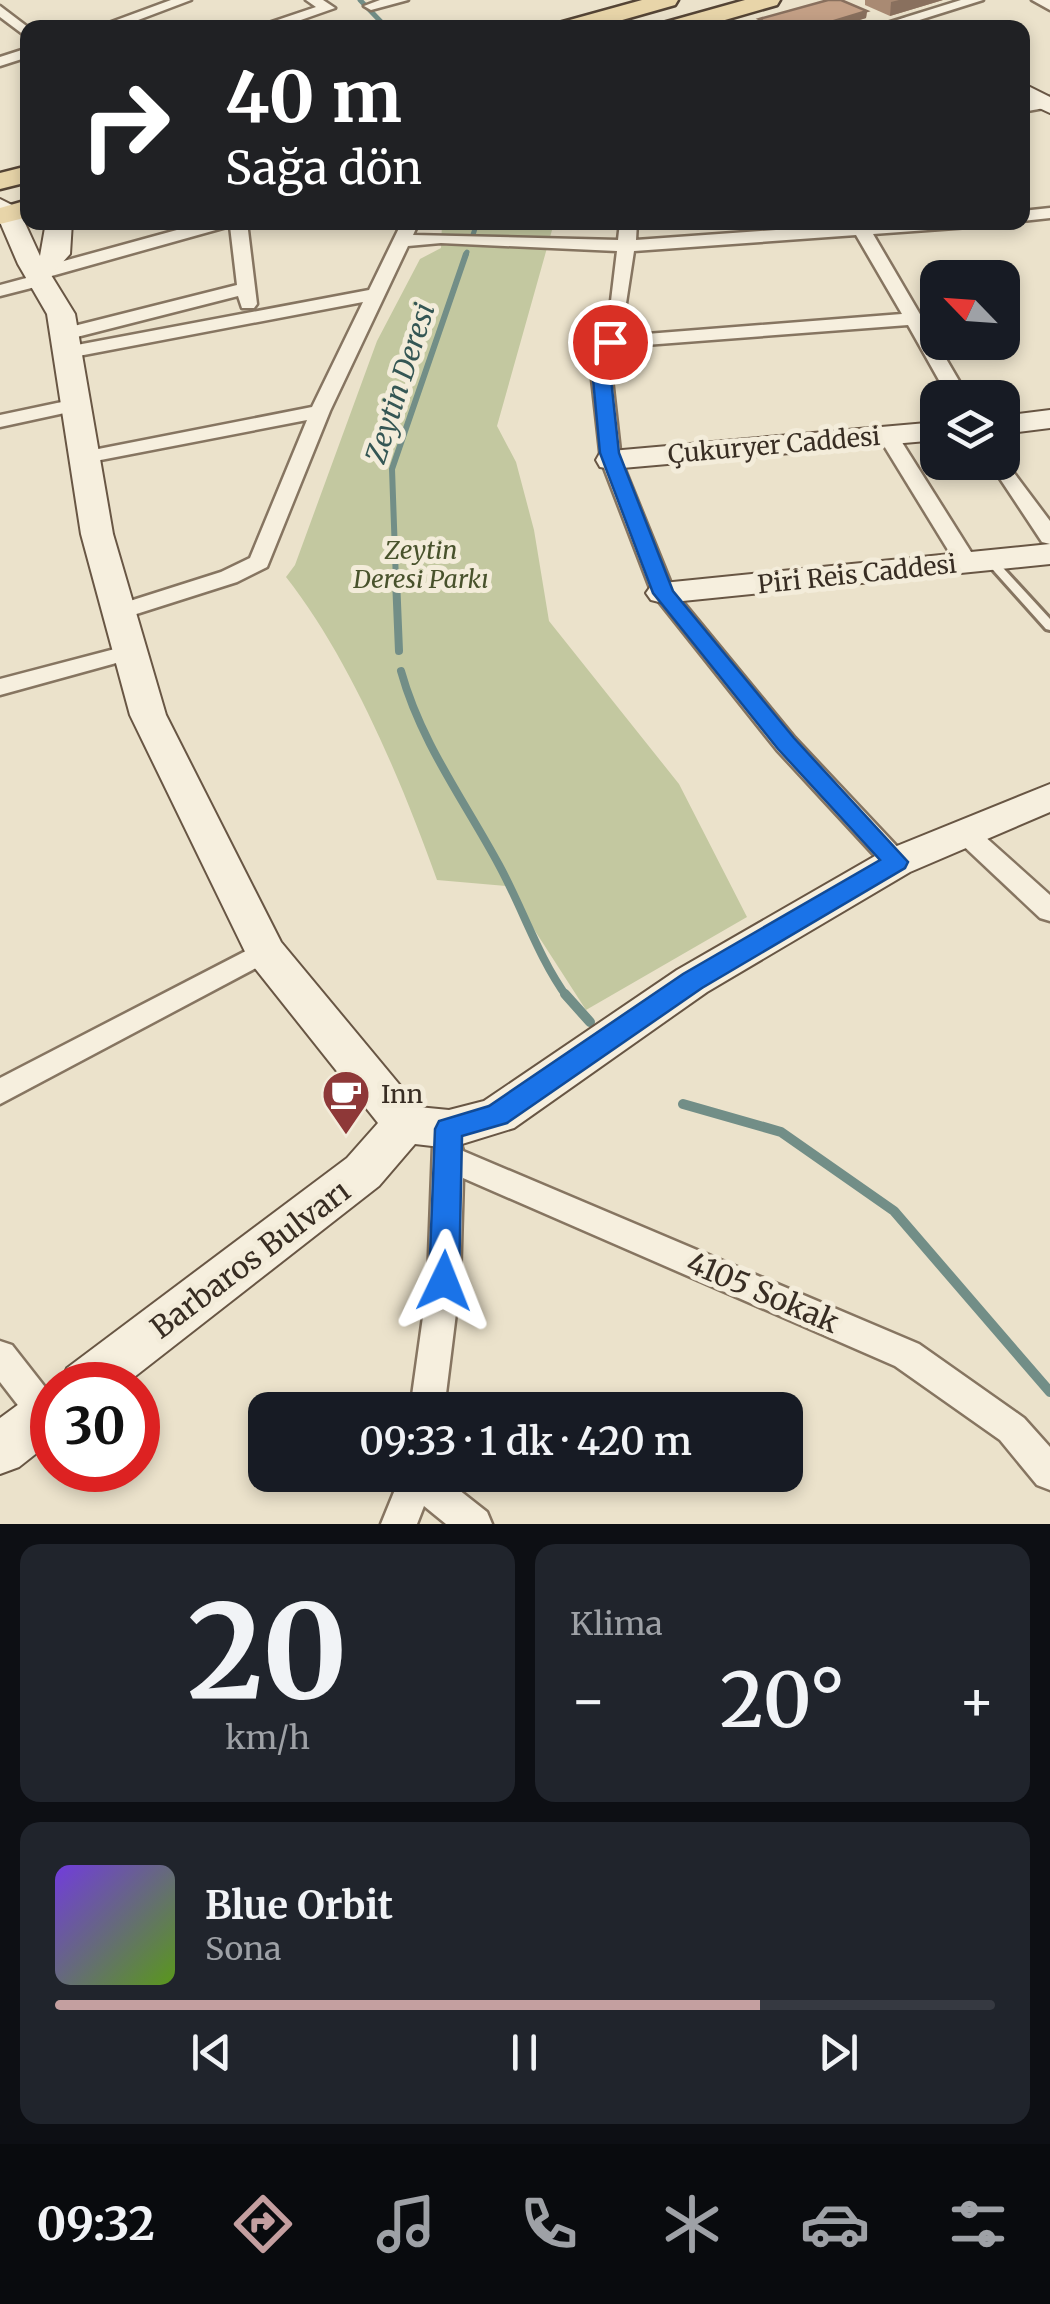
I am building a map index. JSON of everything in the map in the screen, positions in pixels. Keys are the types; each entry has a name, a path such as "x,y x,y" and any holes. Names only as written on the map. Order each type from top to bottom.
{"main road":[{"path":"595,20 666,0"},
{"path":"631,20 702,0"},
{"path":"699,20 768,0"}],"street":[{"path":"125,20 182,0"},
{"path":"288,20 328,8 313,0"},
{"path":"371,6 401,0"},
{"path":"915,20 976,0"},
{"path":"1039,0 1050,6"},
{"path":"0,10 20,27"},
{"path":"7,208 27,267 61,314 97,534 148,715 266,951 434,1137 444,1281 430,1392"},
{"path":"0,292 27,267 57,254 58,230"},
{"path":"27,267 191,230"},
{"path":"239,230 250,318"},
{"path":"628,230 620,301 602,379 611,460 664,593 786,744 896,862"},
{"path":"119,612 229,577 259,562 320,411 407,232 442,238 625,246 776,230 883,230"},
{"path":"863,232 949,380"},
{"path":"66,343 246,288"},
{"path":"66,343 250,318 374,295"},
{"path":"610,342 915,319"},
{"path":"0,421 76,405"},
{"path":"85,457 320,411"},
{"path":"1020,423 1050,419"},
{"name":"Çukuryer Caddesi","path":"611,460 920,433"},
{"path":"888,436 979,562"},
{"path":"1012,480 1050,537"},
{"name":"Piri Reis Caddesi","path":"664,593 1050,554"},
{"path":"0,687 130,652"},
{"path":"434,1137 498,1115 692,981 896,862 1050,796"},
{"path":"964,832 1050,912"},
{"path":"0,1092 266,951"},
{"name":"Barbaros Bulvarı","path":"115,1362 363,1172 434,1137"},
{"name":"4105 Sokak","path":"434,1137 907,1355 1012,1428 1050,1473"},
{"path":"0,1356 30,1379"},
{"name":"Barbaros Bulvarı","path":"0,1449 30,1426"},
{"path":"399,1524 413,1492"},
{"path":"437,1492 474,1524"}],"lane":[{"path":"979,562 1050,626"}],"green space":[{"name":"Zeytin Deresi Parkı","path":"442,230 552,230 497,426 516,462 534,530 549,621 679,784 747,917 586,1010 506,886 437,880 408,803 353,683 286,577 295,565 377,341 420,259 441,248"}],"building":[{"path":"828,0 841,0 867,11 837,20 759,19"}],"waterway":[{"name":"Zeytin Deresi","path":"360,0 379,20"},
{"name":"Zeytin Deresi","path":"473,235 475,230"},
{"name":"Zeytin Deresi","path":"465,257 467,252"},
{"name":"Zeytin Deresi","path":"396,582 392,469 466,254"},
{"name":"Zeytin Deresi","path":"396,579 399,651"},
{"name":"Zeytin Deresi","path":"401,671 432,747 566,995"},
{"name":"Zeytin Deresi","path":"566,995 590,1022"},
{"name":"Zeytin Deresi","path":"683,1104 781,1132 894,1211 1050,1392"}],"place":[{"name":"Inn","path":"346,1136"}],"route":[{"path":"444,1281 449,1129 498,1115 692,981 896,862 786,744 664,593 609,453 602,379 610,342"}]}
